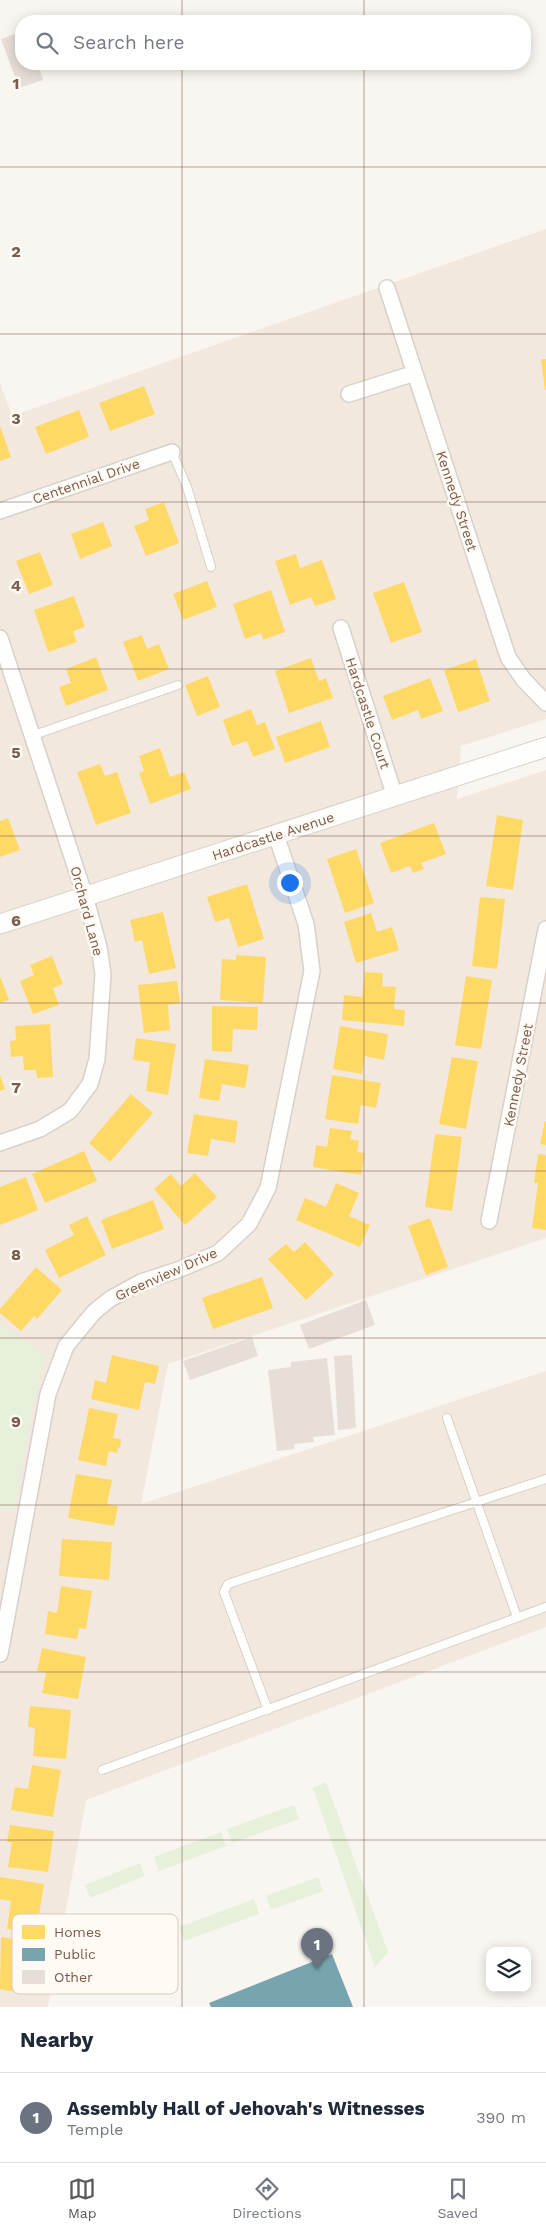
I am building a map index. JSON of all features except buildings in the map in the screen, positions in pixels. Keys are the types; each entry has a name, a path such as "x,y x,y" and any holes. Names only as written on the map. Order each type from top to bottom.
{"street":[{"name":"Kennedy Street","path":"387,288 508,657 523,679 546,703"},
{"path":"348,394 415,373"},
{"name":"Centennial Drive","path":"0,511 172,452"},
{"name":"Hardcastle Court","path":"341,628 395,797"},
{"name":"Orchard Lane","path":"0,638 84,896 99,947 103,974 97,1059 90,1084 70,1111 40,1128 0,1143"},
{"name":"Hardcastle Avenue","path":"0,924 546,747"},
{"name":"Greenview Drive","path":"0,1654 48,1394 66,1346 94,1312 110,1299 141,1282 178,1270 218,1253 249,1224 268,1188 312,971 306,924 276,835"},
{"name":"Kennedy Street","path":"489,1221 546,930"}],"lane":[{"path":"172,452 187,487 211,567"},
{"path":"31,736 178,685"},
{"path":"447,1418 517,1617"},
{"path":"268,1710 224,1592 228,1584 546,1480"},
{"path":"102,1770 546,1607"}],"shaded area":[{"path":"546,229 546,719 461,746 457,799 546,770 546,1238 168,1364 141,1504 546,1371 546,1627 86,1800 65,1914 12,1914 12,1994 50,1994 48,2007 0,2007 0,383 12,416"}],"green space":[{"path":"0,1323 45,1355 34,1400 14,1511 0,1508"},
{"path":"326,1782 388,1952 375,1967 313,1788"},
{"path":"294,1805 299,1819 232,1843 227,1829"},
{"path":"221,1832 226,1846 159,1871 154,1857"},
{"path":"140,1863 145,1876 90,1898 85,1885"},
{"path":"318,1877 323,1891 271,1910 266,1896"},
{"path":"254,1899 259,1914 184,1941 179,1927"}],"place":[{"name":"Assembly Hall of Jehovah's Witnesses","path":"317,1969"}]}
